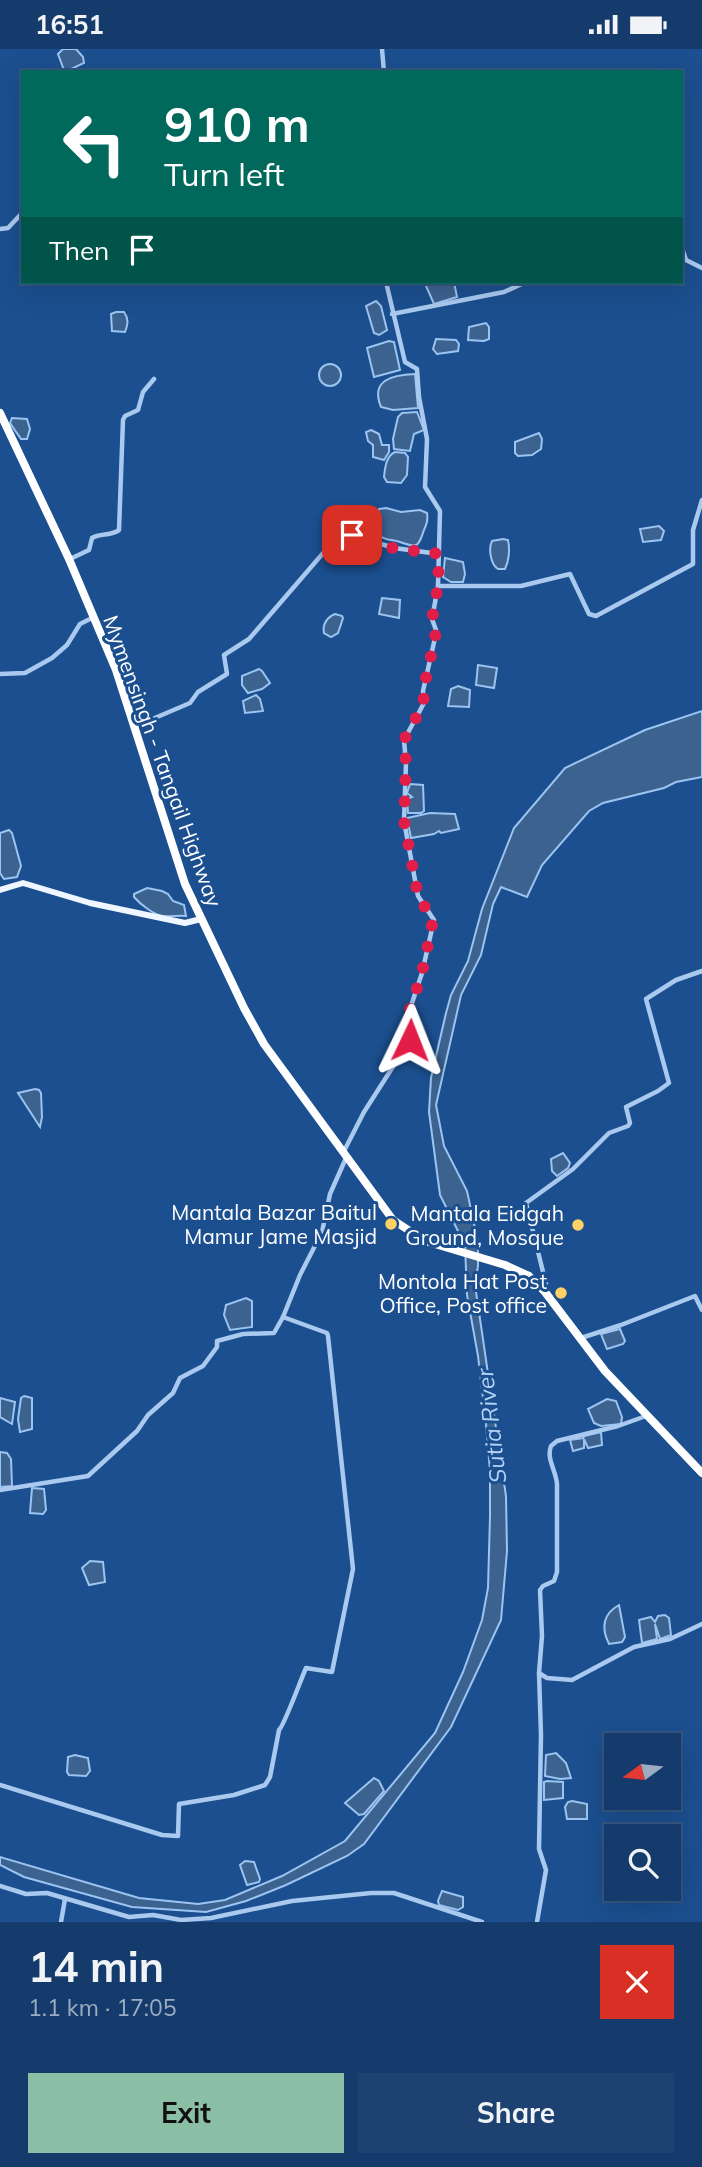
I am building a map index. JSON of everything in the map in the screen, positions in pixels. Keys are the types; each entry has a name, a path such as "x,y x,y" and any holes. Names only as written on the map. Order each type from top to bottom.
{"highway":[{"name":"Mymensingh - Tangail Highway","path":"0,413 69,559 116,670 136,726 172,847 201,919 264,1044 393,1220 416,1236 437,1245 506,1265 529,1276 545,1292 605,1371 702,1473"}],"main road":[{"path":"0,890 23,883 89,902 185,923 201,919"}],"street":[{"path":"382,49 384,70"},
{"path":"0,229 8,228 21,214"},
{"path":"683,251 686,260 702,268"},
{"path":"0,1490 88,1476 173,1392 180,1378 203,1366 217,1347 217,1341 243,1334 274,1333 322,1232 330,1194 364,1112 410,1040 410,1009 422,973 433,920 418,896 404,821 404,740 424,703 423,691 435,638 436,630 432,619 438,586 440,511 425,487 427,439 417,369 405,362 386,284"},
{"path":"392,314 504,292 522,284"},
{"path":"69,559 89,550 95,536 119,530 123,420 125,416 138,410 143,392 154,379"},
{"path":"693,564 693,530 702,500"},
{"path":"136,726 190,703 198,692 228,674 224,655 249,639 337,537 367,534 381,544 394,548 439,554"},
{"path":"438,586 521,586 569,574 589,614 596,616 693,564 702,564"},
{"path":"0,674 25,673 52,658 67,645 78,626 93,617"},
{"path":"545,1292 546,1283 526,1203 573,1169 609,1133 628,1126 631,1123 626,1107 668,1083 646,999 676,981 702,971"},
{"path":"581,1338 695,1296 702,1310"},
{"path":"0,1785 162,1835 178,1836 179,1804 259,1789 270,1777 279,1731 283,1728 306,1668 332,1672 353,1569 328,1336 327,1333 283,1317"},
{"path":"537,1922 546,1870 539,1849 539,1673 542,1636 540,1590 543,1585 554,1581 558,1572 557,1483 549,1454 551,1446 557,1441 647,1416"},
{"path":"539,1673 547,1678 572,1680 634,1647 670,1639 702,1624"},
{"path":"0,1886 26,1894 47,1893 129,1917 153,1915 181,1920 211,1918 292,1901 394,1893 482,1922"},
{"path":"61,1922 65,1898"}],"water":[{"path":"63,49 76,49 83,57 84,63 64,70 58,54"},
{"path":"454,284 457,297 434,304 426,286"},
{"path":"376,301 381,306 387,330 379,335 374,333 366,306"},
{"path":"124,312 127,317 125,332 112,331 111,314"},
{"path":"486,323 489,327 489,339 468,340 469,327"},
{"path":"436,339 456,340 459,344 458,351 437,354 433,349"},
{"path":"394,342 400,370 374,377 367,348"},
{"path":"330,364 338,367 341,375 338,383 330,386 322,383 319,375 322,367"},
{"path":"415,374 418,408 393,410 381,407 378,391 385,381"},
{"path":"417,412 424,430 414,434 410,451 394,449 393,439 398,417 402,413"},
{"path":"12,418 27,419 30,429 27,439 21,439 10,423"},
{"path":"371,430 379,434 382,445 389,445 389,452 384,460 373,457 373,445 368,441 366,432"},
{"path":"539,433 542,439 541,449 532,455 518,456 515,453 515,442"},
{"path":"395,452 405,453 408,457 407,475 401,483 387,482 384,477 388,459"},
{"path":"386,508 401,512 420,510 427,513 427,523 416,545 378,535 378,511"},
{"path":"659,526 664,531 661,540 643,542 640,529"},
{"path":"508,540 508,559 505,569 498,569 492,560 491,544 492,541"},
{"path":"445,558 463,562 463,582 451,582 443,577"},
{"path":"382,598 400,600 399,618 379,614"},
{"path":"335,614 343,618 338,633 331,637 324,633 324,624"},
{"path":"478,665 497,668 494,688 476,685"},
{"path":"259,669 270,683 262,689 248,693 242,685 242,676"},
{"path":"458,686 470,690 469,707 448,706 451,689"},
{"path":"256,695 263,711 245,713 243,701"},
{"name":"Sutia River","path":"702,711 702,777 603,803 589,811 542,865 527,897 501,887 493,904 481,955 461,995 436,1105 444,1146 467,1191 478,1242 475,1285 506,1496 507,1551 501,1620 451,1727 364,1844 347,1856 246,1901 206,1912 132,1907 24,1877 0,1865 0,1857 139,1898 198,1904 225,1900 282,1876 345,1841 435,1733 463,1672 482,1620 488,1588 490,1516 486,1424 467,1295 465,1245 440,1195 429,1112 431,1078 446,1013 451,995 468,961 482,909 514,828 565,768 645,730"},
{"path":"410,784 423,785 424,811 421,813 408,813 407,799 412,797 407,793"},
{"path":"430,813 455,814 459,829 411,838 407,818"},
{"path":"9,830 21,866 17,877 4,879 0,873 0,833"},
{"path":"147,888 162,891 173,901 184,905 186,916 163,916 147,909 134,894"},
{"path":"35,1089 41,1093 40,1127 18,1093"},
{"path":"563,1153 570,1163 568,1168 557,1176 552,1171 551,1159"},
{"path":"246,1298 252,1301 252,1327 230,1330 224,1315 226,1305"},
{"path":"620,1329 625,1341 607,1349 601,1334"},
{"path":"0,1398 15,1402 12,1424 0,1417"},
{"path":"21,1398 32,1398 32,1429 20,1432 18,1419"},
{"path":"607,1399 616,1401 622,1417 621,1424 601,1426 594,1423 588,1409"},
{"path":"601,1432 602,1445 588,1448 584,1439 584,1448 573,1451 570,1440"},
{"path":"0,1452 7,1453 11,1459 12,1486 0,1487"},
{"path":"32,1488 44,1489 46,1510 43,1514 30,1513"},
{"path":"90,1561 103,1562 105,1582 89,1585 82,1568"},
{"path":"619,1605 625,1637 622,1642 609,1644 605,1622"},
{"path":"665,1615 669,1618 671,1635 660,1639 655,1624 657,1639 642,1643 639,1620 651,1617 655,1622 658,1616"},
{"path":"556,1753 566,1763 571,1778 545,1776 546,1755"},
{"path":"75,1755 88,1758 90,1771 86,1776 69,1775 67,1772 68,1757"},
{"path":"374,1778 379,1781 384,1791 364,1814 359,1815 345,1803"},
{"path":"544,1782 563,1782 563,1798 544,1800"},
{"path":"572,1801 587,1804 587,1819 567,1819 565,1807"},
{"path":"245,1861 254,1862 259,1882 247,1885 240,1865"},
{"path":"442,1891 463,1897 463,1907 458,1910 439,1905"}],"place":[{"name":"Mantala Bazar Baitul Mamur Jame Masjid","path":"391,1224"},
{"name":"Mantala Eidgah Ground, Mosque","path":"578,1225"},
{"name":"Montola Hat Post Office, Post office","path":"561,1293"}],"route":[{"path":"352,535 367,534 381,544 394,548 439,554 438,586 432,619 436,630 423,691 425,698 404,740 404,821 418,896 433,920 422,973 410,1009 410,1040"}]}
